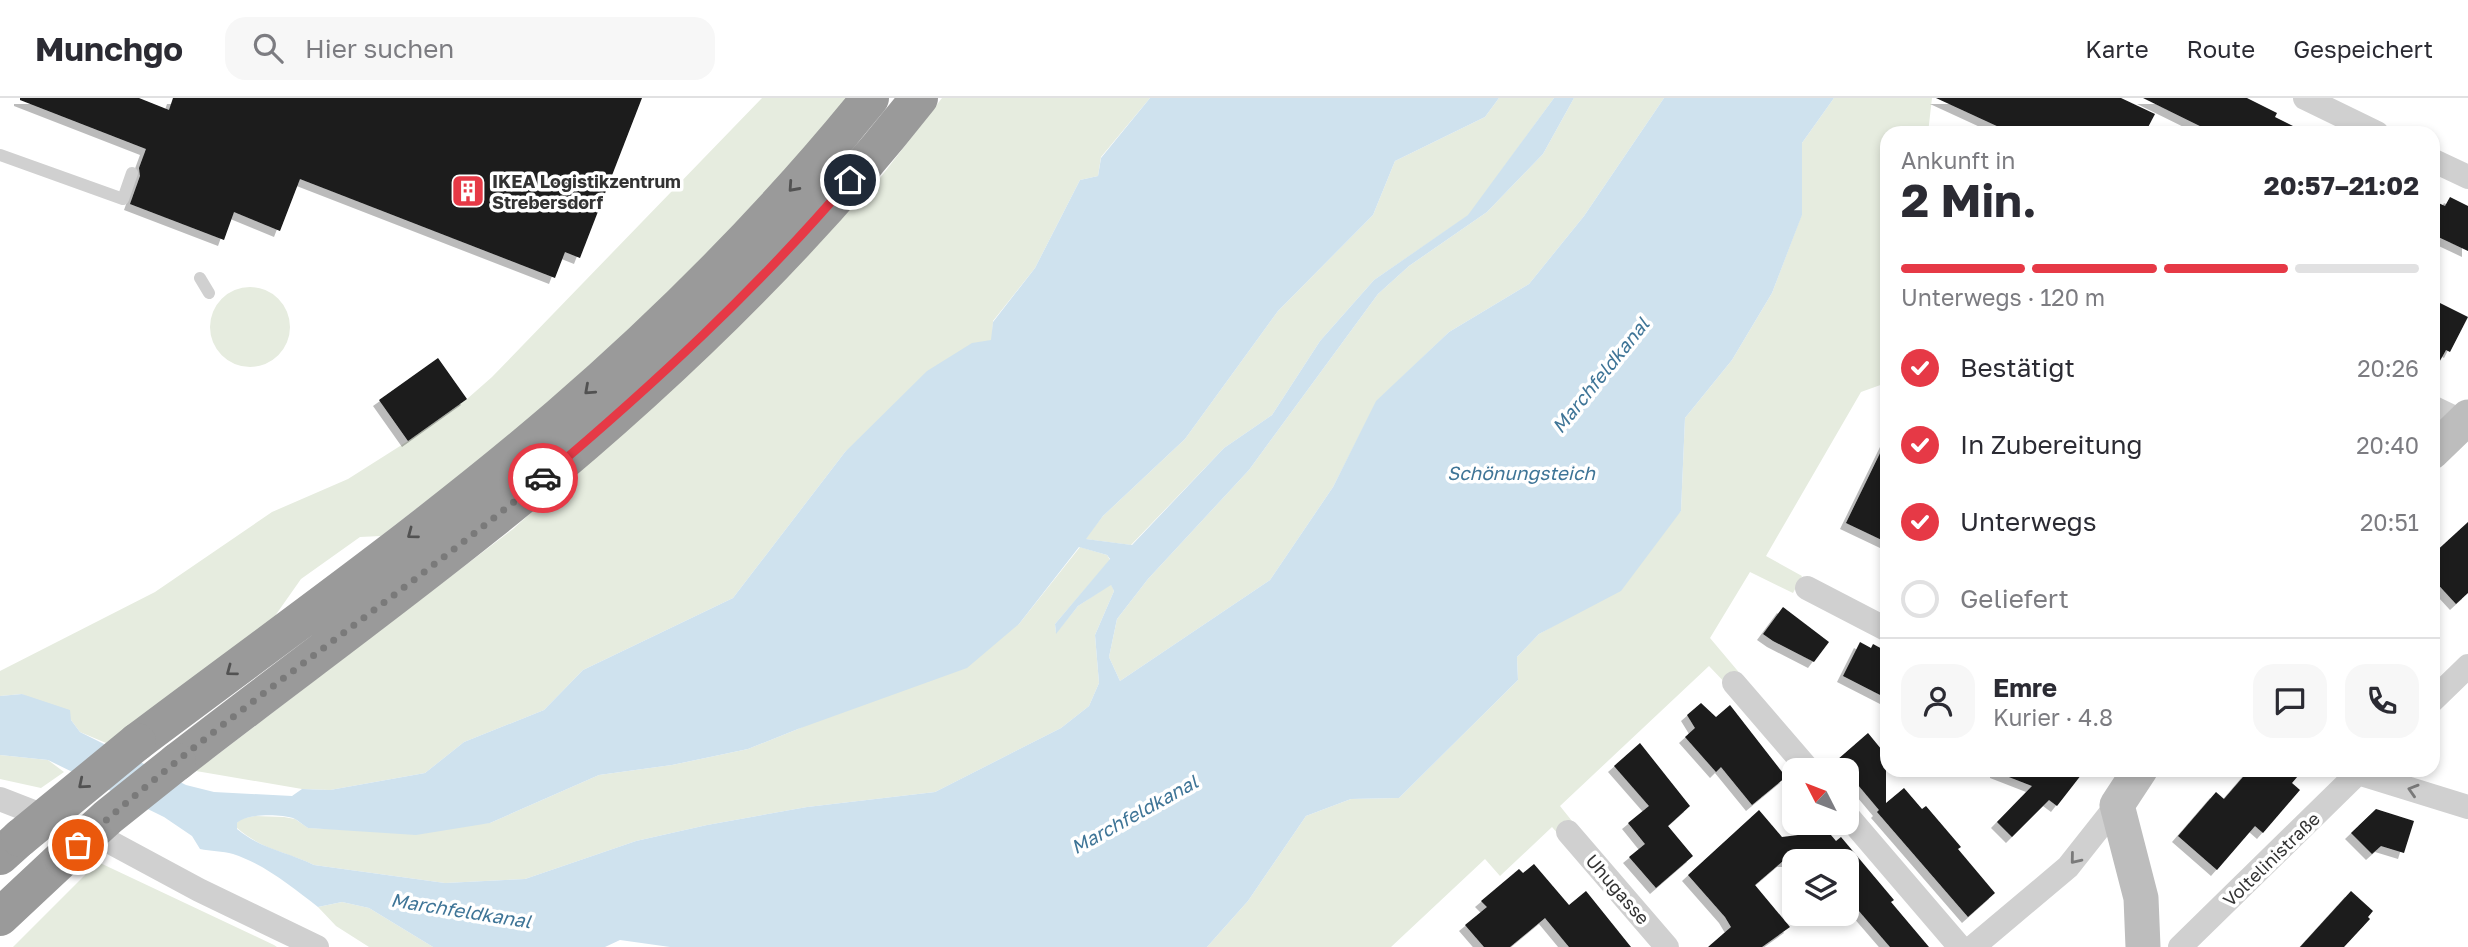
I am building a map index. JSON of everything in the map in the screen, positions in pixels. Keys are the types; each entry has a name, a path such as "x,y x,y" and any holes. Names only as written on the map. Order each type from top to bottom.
{"highway":[{"path":"10,847 137,742 425,525 559,416 702,284 781,200 870,98"},
{"path":"6,915 108,817 488,523 600,429 680,357 758,280 832,201 919,98"}],"street":[{"path":"2305,98 2363,126"},
{"path":"2440,164 2468,177"},
{"path":"2440,439 2455,415"},
{"path":"1807,588 1880,626"},
{"path":"2440,693 2468,666"},
{"path":"1734,683 1799,758"},
{"path":"1973,947 2068,867 2135,777"},
{"name":"Voltelinistraße","path":"2180,947 2354,777"},
{"path":"2378,777 2468,807"},
{"path":"0,799 108,841 199,890 317,947"},
{"path":"2117,805 2141,898 2143,947"},
{"path":"1859,829 1960,947"},
{"name":"Uhugasse","path":"1568,832 1667,947"}],"lane":[{"path":"0,155 123,199 132,173"},
{"path":"200,278 209,293"}],"shaded area":[{"path":"762,98 847,98 775,182 661,300 539,412 481,460 381,536 360,537 301,579 270,623 106,743 80,732 71,720 22,694 0,696 0,671 155,592 272,512 348,479 467,399 492,377"},
{"path":"942,98 1150,98 1101,157 1098,176 1080,180 1035,268 993,321 992,340 845,452 733,598 583,670 544,710 464,742 425,773 330,790 302,789 196,771 513,529 743,322 880,178"},
{"path":"1499,98 1554,98 1469,215 1374,280 1320,341 1272,415 1224,448 1131,545 1085,539 1103,516 1185,439 1278,311 1373,215 1395,161 1485,117"},
{"path":"1574,98 1664,98 1584,216 1529,284 1449,332 1377,401 1333,487 1270,580 1120,681 1109,657 1117,619 1148,579 1249,470 1378,294 1409,266 1487,212 1543,154"},
{"path":"1834,98 1932,98 1929,126 1880,126 1880,385 1861,392 1766,556 1802,576 1793,593 1750,572 1710,638 1742,676 1729,687 1709,666 1560,806 1580,831 1566,843 1552,827 1500,876 1485,859 1391,947 1207,947 1248,901 1306,816 1351,799 1399,798 1518,680 1517,657 1539,634 1574,614 1681,511 1685,418 1732,360 1772,293 1802,214 1802,143"},
{"path":"250,287 265,290 278,299 287,312 290,327 287,342 278,355 265,364 250,367 235,364 222,355 213,342 210,327 213,312 222,299 235,290"},
{"path":"1080,547 1107,555 1110,560 1055,624 1056,633 1078,606 1111,584 1114,591 1095,635 1099,683 1089,706 1061,728 935,792 807,807 707,825 636,841 525,879 445,883 314,865 266,846 237,828 240,819 255,816 295,819 308,828 356,830 490,823 599,775 672,765 748,749 798,729 1019,624"},
{"path":"0,755 48,760 64,772 41,788 0,779"},
{"path":"98,862 274,945 277,947 13,947"},
{"path":"342,902 369,908 433,947 369,947 336,926 318,907"}],"water":[{"name":"Schönungsteich","path":"1150,98 1499,98 1485,117 1395,161 1373,215 1278,311 1185,439 1103,516 1086,539 1132,545 1224,448 1272,415 1320,341 1374,280 1468,215 1554,98 1574,98 1543,154 1487,212 1409,266 1378,294 1249,470 1148,579 1117,619 1109,657 1120,681 1270,580 1333,487 1376,401 1449,332 1529,284 1584,216 1664,98 1834,98 1802,143 1802,215 1772,293 1732,360 1685,418 1681,511 1621,591 1539,634 1517,657 1518,680 1399,798 1351,799 1306,816 1248,901 1207,947 670,947 620,940 605,947 433,947 369,908 342,902 318,907 256,864 233,854 200,849 192,836 164,817 48,760 0,755 0,696 22,694 70,710 71,720 80,732 186,785 214,792 292,796 302,789 330,790 425,773 464,742 544,710 583,670 733,598 845,452 927,371 972,343 991,340 993,322 1035,268 1080,180 1098,176 1101,158","holes":["1079,547 1107,555 1110,559 1055,624 1056,634 1078,606 1111,585 1114,591 1095,635 1099,683 1089,706 1061,728 935,792 807,807 707,825 636,841 525,879 445,883 314,865 265,846 237,829 237,823 248,817 272,815 293,818 308,828 416,835 490,823 599,775 672,765 748,749 967,668 1019,624"]}],"building":[{"name":"IKEA Logistikzentrum Strebersdorf","path":"20,98 139,98 169,110 173,98 642,98 580,258 565,252 555,278 300,179 280,231 234,212 224,240 130,204 146,149"},
{"path":"1936,98 2121,98 2155,114 2149,126 1997,126"},
{"path":"2143,98 2247,98 2277,113 2275,117 2293,126 2200,126"},
{"path":"2450,197 2468,206 2468,251 2440,238 2440,204 2445,206"},
{"path":"2440,303 2468,317 2450,352 2446,350 2440,361"},
{"path":"438,358 467,399 408,441 379,400"},
{"path":"1880,453 1880,539 1846,523"},
{"path":"2468,522 2468,593 2456,604 2440,587 2440,548"},
{"path":"1783,607 1829,642 1814,662 1763,634"},
{"path":"1860,642 1871,648 1873,644 1880,648 1880,695 1843,676"},
{"path":"1701,703 1716,717 1730,705 1782,772 1782,780 1752,805 1721,767 1716,772 1685,737 1695,728 1687,715"},
{"path":"1868,733 1880,748 1880,777 1886,777 1886,803 1904,788 1922,809 1926,806 1995,893 1968,917 1877,812 1879,810 1859,786 1859,758 1839,758"},
{"path":"1640,743 1690,806 1668,826 1693,856 1656,888 1629,857 1645,844 1628,823 1649,806 1614,766"},
{"path":"2009,777 2080,777 2057,806 2049,800 2012,837 1997,822 2032,786"},
{"path":"2243,777 2297,777 2292,783 2300,790 2263,833 2255,826 2217,870 2178,836 2216,792 2224,799"},
{"path":"2376,809 2414,821 2404,853 2381,846 2372,854 2351,833"},
{"path":"1759,810 1782,837 1831,835 1836,841 1841,837 1851,849 1782,849 1782,862 1755,885 1782,917 1782,926 1790,927 1762,947 1708,947 1731,927 1688,875"},
{"path":"1859,858 1929,947 1890,947 1859,911"},
{"path":"1534,864 1569,905 1586,891 1631,947 1569,947 1545,918 1510,947 1484,947 1465,925 1487,907 1481,901 1519,869 1523,873"},
{"path":"2351,891 2373,911 2368,917 2370,919 2344,947 2300,947"}],"way so far":[{"path":"78,845 108,817 177,762 543,478"}],"place":[{"name":"IKEA Logistikzentrum Strebersdorf","path":"468,191"}],"route":[{"path":"543,478 720,319 850,180"}],"water label":[{"name":"Marchfeldkanal","path":"1600,375"},
{"name":"Marchfeldkanal","path":"1134,814"},
{"name":"Marchfeldkanal","path":"461,910"}]}
